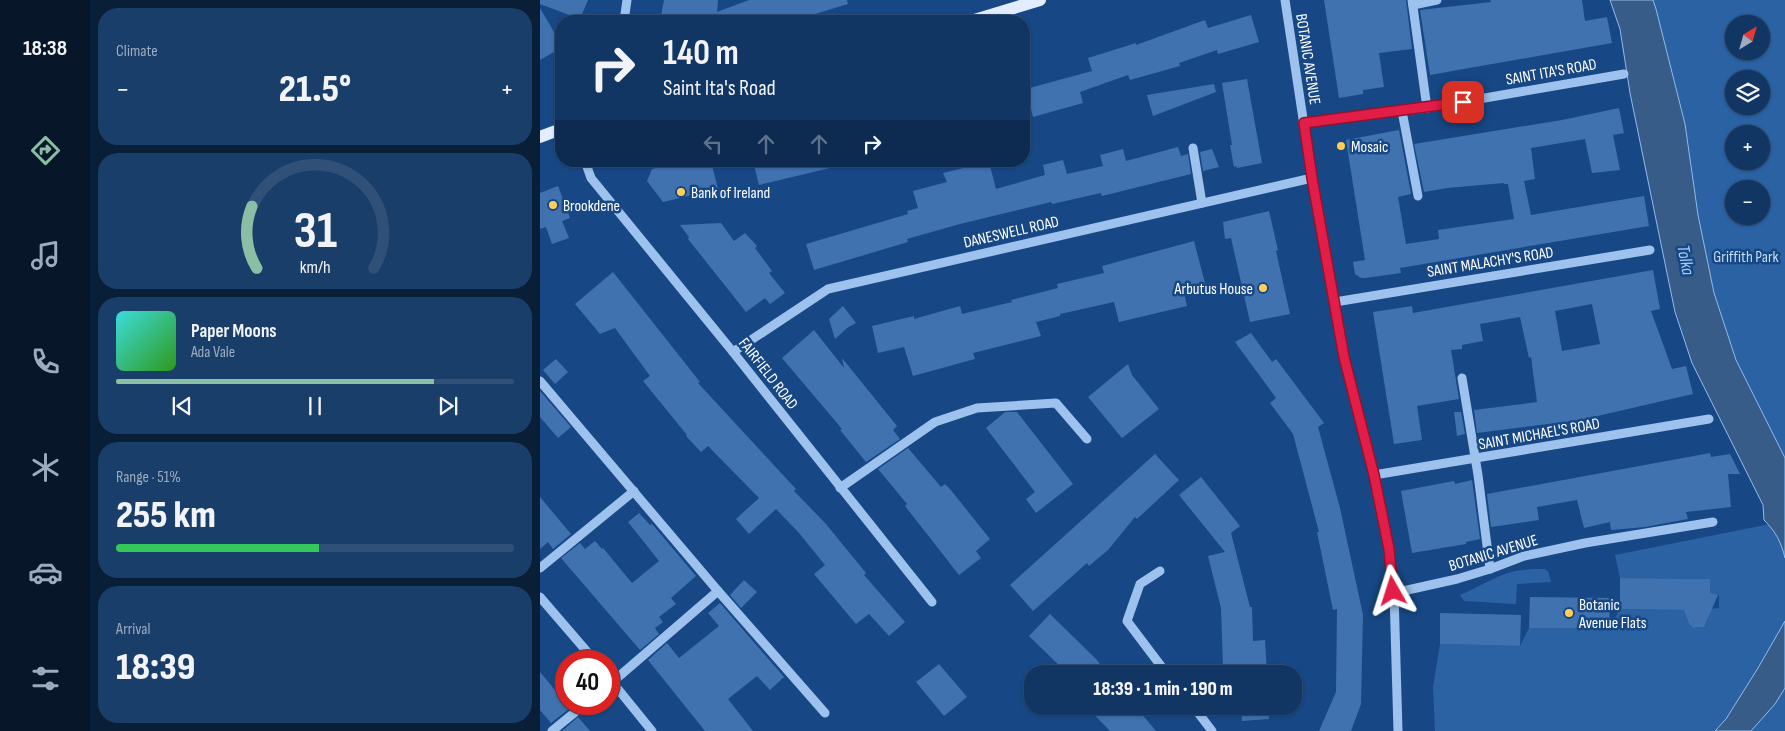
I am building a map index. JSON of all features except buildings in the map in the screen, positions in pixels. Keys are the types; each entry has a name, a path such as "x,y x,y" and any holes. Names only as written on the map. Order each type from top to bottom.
{"main road":[{"path":"991,15 1040,0"},
{"path":"540,137 555,131"}],"street":[{"path":"625,15 627,0"},
{"name":"BOTANIC AVENUE","path":"1285,0 1312,178 1344,357 1374,475 1389,549 1394,593 1398,731"},
{"path":"1427,108 1412,2 1437,0"},
{"name":"SAINT ITA'S ROAD","path":"1304,123 1427,108 1624,74"},
{"path":"1402,111 1418,196"},
{"path":"1193,148 1202,203"},
{"name":"FAIRFIELD ROAD","path":"587,167 591,178 733,352 932,602"},
{"name":"DANESWELL ROAD","path":"733,352 828,288 1312,178"},
{"name":"SAINT MALACHY'S ROAD","path":"1335,302 1650,250"},
{"path":"1462,378 1490,569"},
{"path":"542,386 825,713"},
{"path":"840,488 935,422 977,408 1056,403 1087,439"},
{"name":"SAINT MICHAEL'S ROAD","path":"1374,475 1709,419"},
{"path":"540,568 634,491"},
{"name":"BOTANIC AVENUE","path":"1394,593 1457,579 1524,556 1601,539 1713,522"},
{"path":"1160,571 1140,584 1127,621 1160,665"},
{"path":"620,673 718,591"},
{"path":"540,597 586,650"},
{"path":"620,693 652,731"},
{"path":"552,731 572,715"},
{"path":"1200,715 1212,731"}],"green space":[{"name":"Griffith Park","path":"1653,0 1785,0 1785,458 1736,360 1714,293 1698,215 1685,124"},
{"path":"1785,521 1785,731 1435,731 1433,687 1440,644 1520,646 1529,628 1609,629 1620,609 1688,610 1689,624 1693,628 1703,627 1708,619 1709,609 1719,608 1719,595 1707,595 1710,579 1620,578 1615,555"},
{"path":"1544,569 1548,571 1551,582 1517,584 1516,604 1464,601 1460,595 1506,574 1516,571"}],"water":[{"name":"Tolka","path":"1610,0 1653,0 1656,9 1685,124 1698,215 1714,293 1736,360 1785,458 1785,558 1782,547 1772,529 1764,520 1763,505 1692,363 1675,312 1630,93 1620,29"},
{"path":"1785,621 1785,688 1775,704 1751,731 1715,731 1726,719"}],"place":[{"name":"Mosaic","path":"1341,146"},
{"name":"Bank of Ireland","path":"681,192"},
{"name":"Brookdene","path":"553,205"},
{"name":"Arbutus House","path":"1263,288"},
{"name":"Botanic Avenue Flats","path":"1569,613"}],"route":[{"path":"1393,591 1389,549 1374,475 1344,357 1304,123 1463,102"}]}
